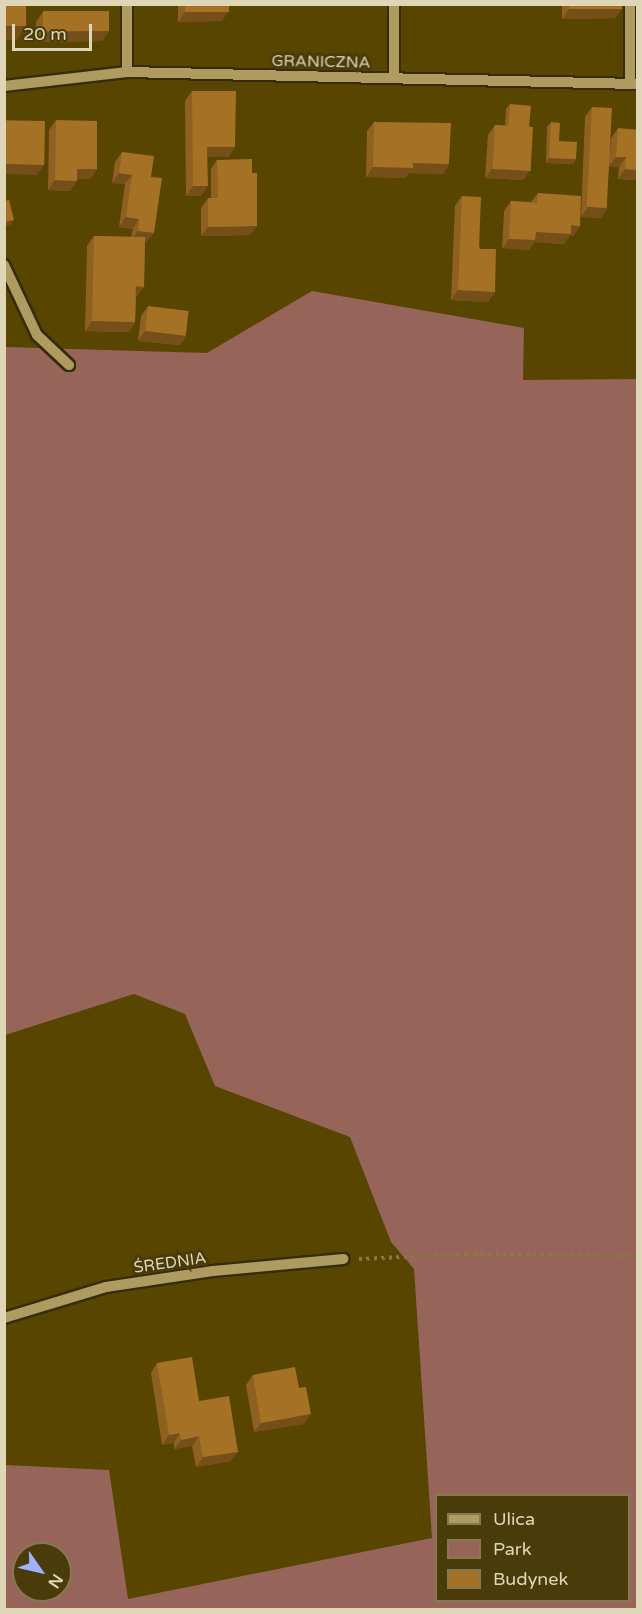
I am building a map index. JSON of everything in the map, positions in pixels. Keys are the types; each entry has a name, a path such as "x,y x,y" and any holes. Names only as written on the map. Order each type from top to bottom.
{"street":[{"path":"127,4 128,72"},
{"path":"394,4 394,78"},
{"path":"630,4 634,84"},
{"name":"GRANICZNA","path":"4,86 128,72 634,84"},
{"path":"4,266 37,335 69,365"},
{"name":"ŚREDNIA","path":"4,1318 106,1287 213,1271 343,1259"}],"path":[{"path":"343,1259 466,1254 638,1256"}],"green space":[{"path":"312,291 524,328 523,380 637,379 637,1609 5,1609 5,1465 109,1470 128,1599 432,1538 414,1269 391,1242 350,1137 215,1086 185,1014 134,994 5,1035 5,347 207,353"}],"building":[{"path":"4,4 26,4 26,26 4,26"},
{"path":"185,4 229,4 229,12 185,12"},
{"path":"569,4 622,4 622,9 569,9"},
{"path":"43,11 109,11 109,31 43,31"},
{"path":"192,91 236,91 235,147 207,147 208,186 193,186"},
{"path":"510,104 531,106 529,128 508,126"},
{"path":"592,107 612,108 607,208 587,207"},
{"path":"5,120 45,121 44,165 4,164"},
{"path":"56,120 97,121 97,169 77,169 77,181 55,180"},
{"path":"374,122 451,123 449,164 413,163 413,168 373,167"},
{"path":"551,122 560,123 559,141 577,142 576,159 549,158"},
{"path":"495,125 533,127 531,171 493,169"},
{"path":"618,128 638,130 638,170 625,169 626,157 616,157"},
{"path":"122,152 154,156 151,177 162,178 154,233 138,231 139,219 126,217 132,175 119,173"},
{"path":"252,159 252,173 257,173 257,226 208,227 208,198 218,198 217,160"},
{"path":"538,193 581,196 580,226 571,225 571,234 536,232 535,240 509,239 511,201 537,203"},
{"path":"462,196 481,197 479,249 496,249 495,292 458,290"},
{"path":"9,200 14,220 4,222 4,201"},
{"path":"94,236 145,237 144,287 136,286 135,322 92,321"},
{"path":"148,306 189,311 186,336 145,331"},
{"path":"192,1357 199,1401 229,1396 238,1452 203,1457 199,1436 181,1440 180,1433 169,1435 157,1363"},
{"path":"295,1367 299,1388 306,1387 311,1414 261,1423 253,1375"}]}
